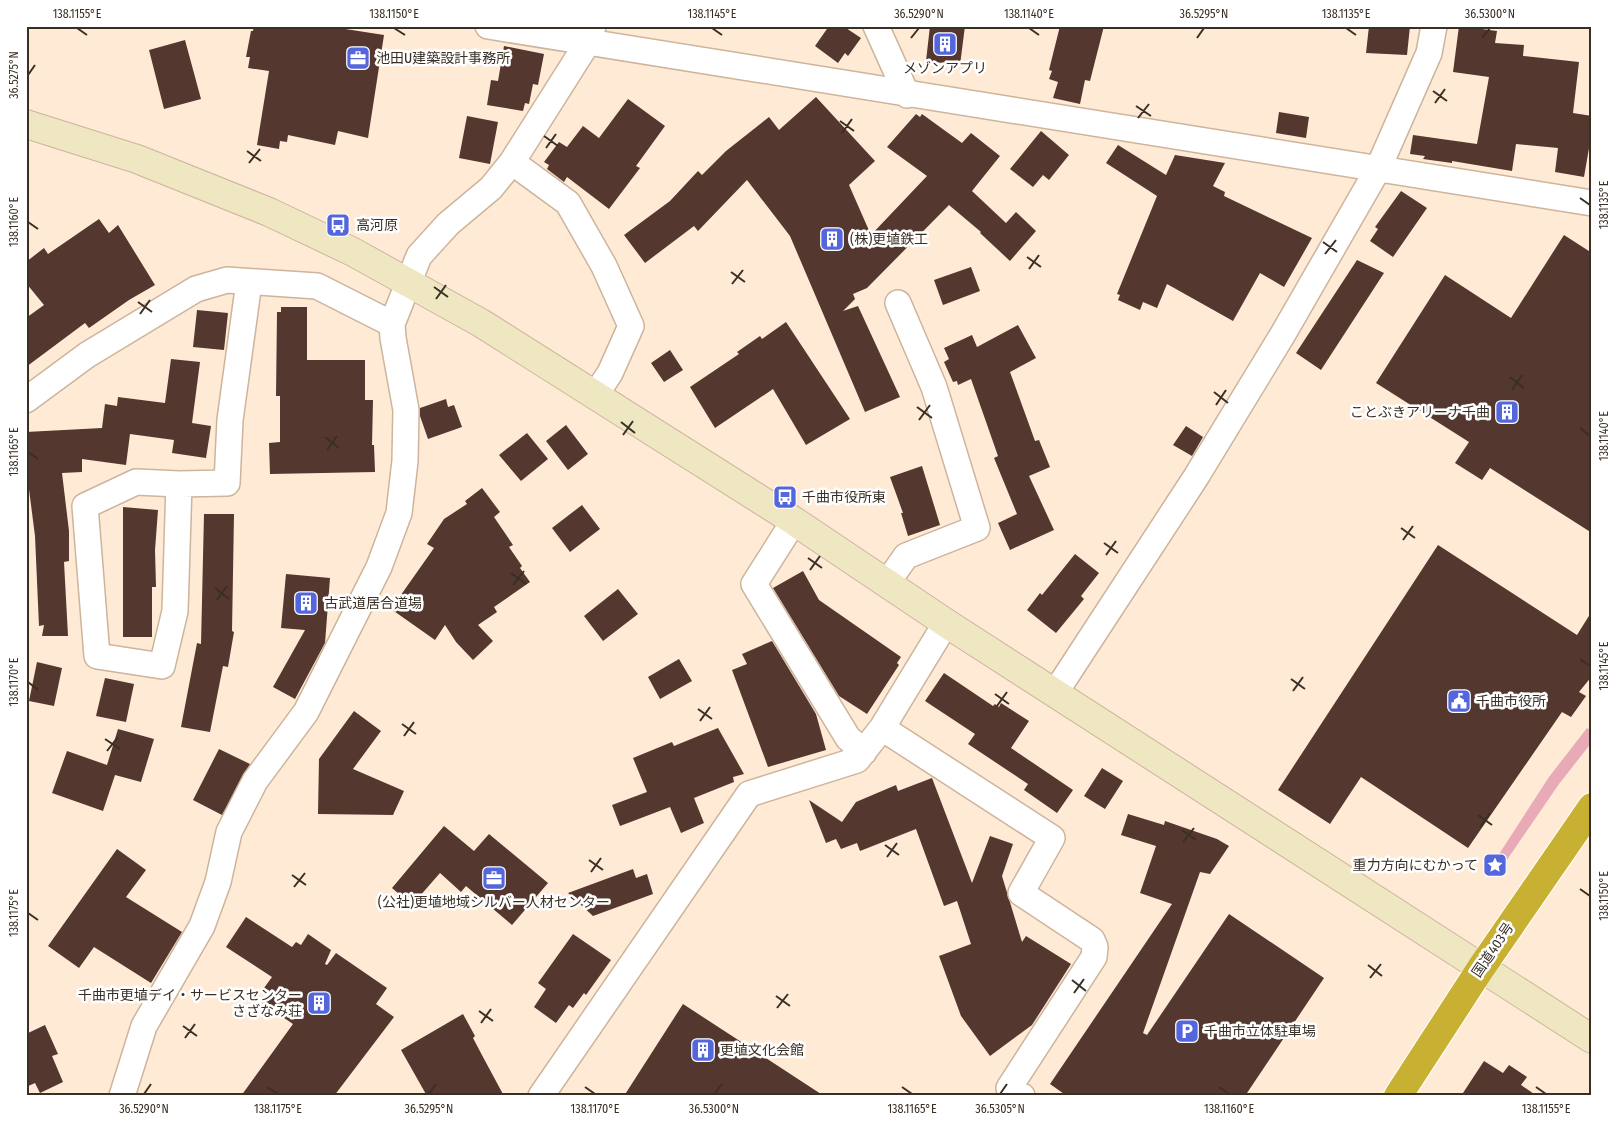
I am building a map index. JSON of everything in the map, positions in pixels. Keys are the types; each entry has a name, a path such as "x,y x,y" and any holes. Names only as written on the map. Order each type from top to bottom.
{"highway":[{"name":"国道403号","path":"1398,1096 1481,968 1592,806"}],"street":[{"path":"488,26 590,34 907,94 1592,203"},
{"path":"876,26 907,94"},
{"path":"1055,693 1196,477 1283,334 1378,168 1429,53 1434,26"},
{"path":"122,1096 144,1026 202,926 218,882 229,832 255,781 306,712 379,567 399,513 405,461 406,410 392,324 419,256 448,224 491,188 512,162 590,34"},
{"path":"26,124 137,160 268,212 408,282 481,323 794,521 946,623 1592,1039"},
{"path":"512,162 568,203 604,266 631,326 610,373 596,394"},
{"path":"26,400 87,355 196,289 227,280 317,286 392,324"},
{"path":"179,484 175,611 162,666 97,656 86,506 136,482 179,484 227,483 230,420 249,282"},
{"path":"887,583 906,556 977,528 934,387 898,303"},
{"path":"794,521 754,584 848,738 864,752"},
{"path":"541,1096 749,794 857,760 882,728 946,623"},
{"path":"882,728 1052,838 1021,893 1092,940 1095,947 1094,957 1011,1093"}],"shaded area":[{"path":"1587,728 1592,731 1592,742 1559,784 1500,870 1490,868 1549,777"}],"building":[{"path":"254,26 326,26 384,35 368,138 338,131 335,145 288,135 287,142 280,141 279,149 257,145 269,71 248,68 250,57 246,57 251,31 253,31"},
{"path":"829,26 843,26 861,38 848,56 845,53 838,63 815,46"},
{"name":"メゾンアプリ","path":"930,26 965,26 960,65 926,61"},
{"path":"1060,26 1104,26 1090,81 1085,80 1080,104 1053,98 1058,82 1049,79 1052,71 1049,70"},
{"path":"1369,26 1410,26 1407,55 1366,53"},
{"path":"1459,26 1497,31 1495,43 1524,45 1523,56 1579,62 1573,113 1592,116 1592,131 1584,177 1555,172 1558,148 1516,144 1512,171 1452,161 1452,163 1423,159 1425,156 1410,154 1413,135 1477,144 1489,77 1453,72"},
{"path":"185,40 201,99 164,109 149,50"},
{"path":"504,46 544,54 538,85 533,84 529,104 525,103 523,111 487,105 491,80 498,81"},
{"path":"816,97 875,161 849,185 871,235 927,176 887,147 916,114 920,117 922,114 962,143 971,133 1000,156 972,191 1006,223 1016,212 1036,231 1010,261 981,232 949,205 867,288 853,294 855,299 843,311 858,306 900,397 865,412 790,236 747,180 698,231 694,226 645,263 624,235 670,201 698,171 702,175 726,151 769,117 779,130"},
{"path":"628,99 665,126 636,166 640,168 609,209 567,177 564,182 547,169 549,165 544,162 559,142 567,147 583,126 599,138"},
{"path":"1279,112 1309,117 1306,138 1276,133"},
{"path":"467,116 498,122 490,164 459,158"},
{"path":"1041,131 1069,155 1049,180 1043,175 1033,187 1010,169"},
{"path":"1118,145 1166,175 1175,155 1225,163 1213,186 1225,192 1224,196 1312,238 1284,287 1260,273 1233,321 1167,284 1157,308 1143,302 1140,310 1118,300 1120,295 1117,294 1157,196 1106,163"},
{"path":"1401,191 1427,208 1393,257 1370,241 1378,229 1375,227"},
{"path":"99,219 109,233 118,225 155,285 129,300 89,328 85,323 26,367 26,318 44,305 26,283 26,262 44,248 48,254"},
{"name":"ことぶきアリーナ千曲","path":"1564,235 1592,253 1592,533 1490,468 1482,480 1455,463 1469,442 1376,383 1445,275 1511,318"},
{"path":"1357,260 1384,273 1321,370 1296,353"},
{"path":"971,267 980,291 943,305 934,280"},
{"path":"281,307 307,307 307,360 365,360 365,400 373,400 372,445 374,445 375,472 270,474 269,443 280,442 280,396 276,396 277,312 281,312"},
{"path":"197,310 228,313 224,350 193,347"},
{"path":"786,322 850,419 806,445 773,389 715,428 690,387 739,354 737,352 760,336 762,339"},
{"path":"1018,325 1036,358 1010,372 1035,441 1039,440 1050,467 1029,476 1054,530 1010,550 998,523 1017,514 994,458 998,456 971,379 958,385 957,381 953,382 944,362 949,359 944,348 972,335 977,347"},
{"path":"670,350 683,370 664,382 651,363"},
{"path":"171,359 200,362 192,423 211,426 206,458 172,453 174,440 130,434 126,465 82,459 82,472 62,473 69,531 69,561 64,562 68,636 42,636 44,625 39,626 35,536 26,466 26,432 102,428 105,404 117,406 118,397 165,403"},
{"path":"446,399 448,407 454,405 462,427 428,439 420,416 420,408"},
{"path":"566,425 588,454 568,470 546,441"},
{"path":"1186,426 1203,437 1192,456 1173,445"},
{"path":"527,433 548,459 521,481 499,455"},
{"path":"922,466 940,525 908,536 901,513 903,513 890,477"},
{"path":"482,488 500,512 494,517 513,545 509,547 530,582 494,607 497,612 478,625 493,641 473,660 456,642 445,625 435,640 391,609 434,548 427,544 444,519 467,504 465,501"},
{"path":"582,505 600,529 570,552 552,528"},
{"path":"123,507 158,510 155,550 156,587 152,587 152,637 123,637"},
{"path":"204,514 234,514 232,631 234,632 228,667 223,666 210,732 181,727 197,643 201,644"},
{"name":"千曲市役所","path":"1438,545 1577,635 1592,611 1592,676 1579,692 1586,696 1571,717 1562,712 1468,848 1361,777 1330,824 1278,790"},
{"path":"1075,554 1099,573 1081,596 1084,599 1056,633 1027,610 1040,593 1042,595"},
{"path":"803,571 819,600 901,657 897,663 899,665 867,714 839,696 773,588"},
{"path":"286,574 330,578 325,643 295,699 273,687 305,630 281,628"},
{"path":"618,589 638,614 603,641 584,616"},
{"path":"772,641 816,714 826,750 768,767 732,670 747,664 742,654"},
{"path":"679,659 692,681 660,699 648,677"},
{"path":"37,662 62,668 54,706 29,701"},
{"path":"944,673 993,706 995,704 999,707 1001,703 1029,721 1011,748 1073,790 1057,813 1024,790 1028,784 968,744 975,734 925,701"},
{"path":"105,678 134,684 126,722 96,716"},
{"path":"354,711 381,731 353,769 404,791 393,815 318,814 319,759"},
{"path":"718,728 744,774 733,777 734,782 694,798 704,823 681,833 670,807 620,826 612,805 647,792 633,758 672,742 674,746"},
{"path":"118,729 154,739 141,782 115,775 103,811 52,793 67,751 107,765"},
{"path":"219,749 250,764 222,815 193,800"},
{"path":"1102,768 1123,781 1105,809 1084,796"},
{"path":"932,778 972,883 990,836 1013,844 1002,876 1022,942 1026,936 1071,964 1032,1025 990,1056 961,1016 939,956 971,944 957,901 944,906 916,829 860,851 857,843 841,849 836,839 826,843 809,800 842,822 856,802 896,785 898,791"},
{"name":"千曲市立体駐車場","path":"1128,814 1164,825 1165,821 1217,839 1229,846 1210,874 1200,872 1143,1033 1147,1035 1229,914 1324,978 1245,1096 1067,1096 1050,1084 1172,904 1140,893 1156,846 1121,835"},
{"name":"(公社)更埴地域シルバー人材センター","path":"444,826 474,851 489,834 548,883 512,925 466,886 461,892 440,873 412,905 392,888"},
{"path":"117,849 146,870 126,897 182,932 151,983 94,947 79,968 48,946"},
{"path":"633,869 636,878 647,874 653,894 593,916 568,893"},
{"name":"千曲市更埴デイ・サービスセンター さざなみ荘","path":"246,917 292,947 296,942 301,945 308,934 331,950 325,964 327,965 336,953 387,988 376,1004 394,1017 334,1096 241,1096 293,1024 262,1003 270,991 264,988 272,977 226,947"},
{"path":"573,934 611,960 586,995 584,993 573,1008 569,1005 556,1023 534,1007 546,989 538,983"},
{"name":"更埴文化会館","path":"683,1004 824,1096 624,1096"},
{"path":"463,1014 475,1036 473,1038 504,1096 427,1096 401,1050"},
{"path":"45,1025 58,1054 52,1056 63,1082 40,1093 35,1083 26,1087 26,1034"},
{"path":"1484,1061 1503,1073 1509,1065 1527,1077 1521,1085 1537,1096 1461,1096"}],"place":[{"name":"メゾンアプリ","path":"945,44"},
{"name":"池田U建築設計事務所","path":"358,58"},
{"name":"高河原","path":"338,225"},
{"name":"(株)更埴鉄工","path":"832,239"},
{"name":"ことぶきアリーナ千曲","path":"1507,412"},
{"name":"千曲市役所東","path":"785,497"},
{"name":"古武道居合道場","path":"306,603"},
{"name":"千曲市役所","path":"1459,701"},
{"name":"重力方向にむかって","path":"1495,865"},
{"name":"(公社)更埴地域シルバー人材センター","path":"494,878"},
{"name":"千曲市更埴デイ・サービスセンター さざなみ荘","path":"319,1003"},
{"name":"千曲市立体駐車場","path":"1187,1031"},
{"name":"更埴文化会館","path":"703,1050"}]}
